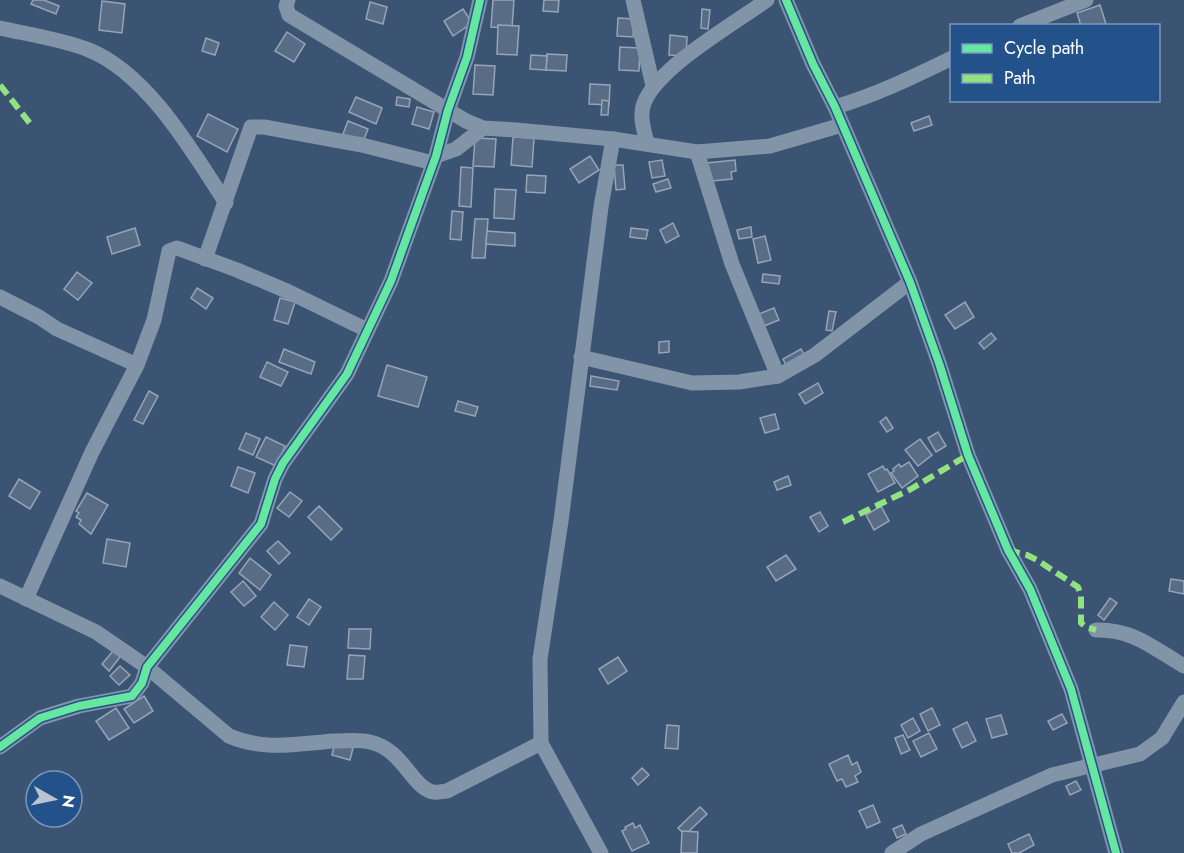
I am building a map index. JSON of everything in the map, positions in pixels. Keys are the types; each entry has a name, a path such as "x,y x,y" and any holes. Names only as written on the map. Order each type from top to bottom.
{"street":[{"path":"288,0 286,6 289,15 466,121 483,128 614,139 697,152 770,146 842,125"},
{"path":"0,747 40,718 79,706 132,696 142,683 147,668 261,524 267,511 275,479 283,463 347,374 391,281 435,160 448,110 467,57 480,0"},
{"path":"633,0 652,86"},
{"path":"647,144 642,123 643,105 652,86 671,68 767,0"},
{"path":"786,0 910,282 968,455 1008,550 1030,589 1071,688 1116,853"},
{"path":"1025,24 1086,0"},
{"path":"0,28 89,50 121,68 144,89 193,153 226,203"},
{"path":"835,107 877,93 950,58"},
{"path":"206,259 249,129 254,126 435,160 456,149 483,128"},
{"path":"601,853 542,743 540,659 561,521 601,207 614,139"},
{"path":"697,152 732,264 778,376"},
{"path":"26,599 92,452 137,365 154,320 169,251 177,248 237,270 290,292 367,330"},
{"path":"581,357 692,382 739,382 778,376 814,355 910,282"},
{"path":"0,297 57,329 137,365"},
{"path":"0,586 96,632 147,668 229,736 245,743 264,746 352,740 381,744 393,752 424,789 435,793 447,790 542,743"},
{"path":"1096,630 1112,629 1128,633 1184,666"},
{"path":"892,853 921,834 970,810 1052,775 1140,754 1157,743 1184,702"}],"building":[{"path":"33,0 44,0 59,6 56,14 31,4"},
{"path":"493,0 514,0 512,28 491,27"},
{"path":"544,0 559,0 558,12 543,11"},
{"path":"102,1 125,4 122,33 99,30"},
{"path":"370,2 387,7 383,24 366,19"},
{"path":"1100,5 1106,24 1080,24 1077,13"},
{"path":"463,9 472,23 453,36 444,21"},
{"path":"702,9 710,10 708,29 701,28"},
{"path":"618,18 634,19 633,37 617,36"},
{"path":"498,25 519,26 517,55 497,54"},
{"path":"287,32 305,44 294,62 275,51"},
{"path":"670,35 687,37 686,56 669,55"},
{"path":"206,38 219,43 215,55 202,51"},
{"path":"620,47 640,48 639,71 619,70"},
{"path":"547,54 567,55 566,71 546,70"},
{"path":"531,55 547,56 546,70 530,69"},
{"path":"475,65 495,66 493,95 473,94"},
{"path":"590,84 610,85 609,105 589,104"},
{"path":"356,97 382,108 376,124 349,112"},
{"path":"397,97 410,99 409,107 396,105"},
{"path":"602,100 609,101 608,115 601,115"},
{"path":"417,107 434,112 429,129 412,124"},
{"path":"208,114 238,129 227,152 197,136"},
{"path":"929,116 932,125 914,131 911,123"},
{"path":"348,121 368,129 363,142 343,134"},
{"path":"513,137 534,138 532,167 511,165"},
{"path":"475,138 496,139 494,167 473,166"},
{"path":"590,156 599,170 579,183 570,169"},
{"path":"662,160 665,176 652,178 649,162"},
{"path":"735,160 736,171 731,172 732,179 712,181 707,163"},
{"path":"614,165 623,165 625,189 616,190"},
{"path":"461,167 473,168 471,207 459,206"},
{"path":"527,175 546,176 545,193 526,192"},
{"path":"668,179 671,188 656,192 653,184"},
{"path":"495,189 516,190 514,219 494,218"},
{"path":"452,211 463,212 461,240 450,239"},
{"path":"475,219 488,219 485,258 472,258"},
{"path":"673,223 679,236 666,243 660,230"},
{"path":"751,227 752,237 739,239 737,230"},
{"path":"135,228 140,245 112,254 107,237"},
{"path":"631,228 648,230 646,239 630,237"},
{"path":"487,231 515,233 515,246 486,244"},
{"path":"765,236 771,260 758,263 753,239"},
{"path":"77,272 92,283 78,300 64,289"},
{"path":"763,274 780,276 779,284 762,282"},
{"path":"197,288 213,298 206,309 191,298"},
{"path":"280,298 295,302 288,324 274,320"},
{"path":"965,302 974,317 955,329 945,315"},
{"path":"774,308 779,320 764,326 759,314"},
{"path":"829,311 836,312 832,331 826,330"},
{"path":"991,333 996,339 984,349 979,343"},
{"path":"669,341 669,352 659,353 659,342"},
{"path":"284,349 315,362 311,374 279,362"},
{"path":"801,349 804,355 786,365 783,359"},
{"path":"267,362 288,372 281,386 260,377"},
{"path":"387,365 427,377 418,407 378,396"},
{"path":"591,376 619,381 617,390 590,386"},
{"path":"818,383 823,393 805,404 799,394"},
{"path":"149,391 158,396 143,424 134,420"},
{"path":"458,401 478,407 475,416 455,411"},
{"path":"775,414 779,429 765,433 760,418"},
{"path":"886,417 893,428 887,432 880,422"},
{"path":"938,432 946,446 936,452 928,438"},
{"path":"246,433 260,439 253,455 239,449"},
{"path":"266,437 285,446 276,466 256,457"},
{"path":"920,439 932,455 918,466 905,450"},
{"path":"909,462 918,476 902,488 891,473 899,464 901,467"},
{"path":"883,466 895,483 878,492 868,474"},
{"path":"238,467 255,473 248,493 231,486"},
{"path":"788,476 791,485 777,490 774,482"},
{"path":"19,479 40,492 30,509 9,496"},
{"path":"290,492 302,501 289,517 277,508"},
{"path":"87,493 108,505 91,534 79,524 81,520 76,517 79,513 76,511"},
{"path":"319,506 342,529 331,540 308,517"},
{"path":"881,506 889,521 874,530 866,515"},
{"path":"820,512 828,526 819,532 810,517"},
{"path":"107,539 130,543 126,567 103,563"},
{"path":"278,541 290,553 279,564 267,551"},
{"path":"786,555 796,569 776,581 767,567"},
{"path":"250,558 271,575 260,590 239,573"},
{"path":"1171,579 1184,581 1184,594 1169,591"},
{"path":"243,581 256,596 244,606 231,592"},
{"path":"1110,598 1117,603 1104,620 1098,615"},
{"path":"309,599 321,607 309,625 297,617"},
{"path":"274,602 288,615 275,630 261,617"},
{"path":"349,629 371,629 370,649 348,648"},
{"path":"290,645 307,647 304,667 287,665"},
{"path":"113,651 120,657 109,671 102,664"},
{"path":"349,655 365,656 363,679 347,679"},
{"path":"618,657 627,671 608,684 599,669"},
{"path":"120,666 130,675 119,685 110,676"},
{"path":"144,696 153,711 134,723 124,709"},
{"path":"116,708 129,728 109,740 96,721"},
{"path":"932,708 940,725 928,731 920,714"},
{"path":"1062,714 1067,723 1053,730 1048,721"},
{"path":"1001,715 1007,734 992,738 986,719"},
{"path":"913,718 920,731 908,738 901,725"},
{"path":"967,722 976,741 962,748 953,729"},
{"path":"667,725 679,726 678,749 665,748"},
{"path":"929,733 937,749 921,757 913,741"},
{"path":"903,735 910,750 901,754 895,738"},
{"path":"335,743 353,748 350,760 332,755"},
{"path":"848,755 852,765 857,762 861,772 855,776 858,782 846,787 842,779 837,781 829,764"},
{"path":"642,768 649,775 638,785 632,778"},
{"path":"1076,781 1081,790 1070,795 1066,786"},
{"path":"873,805 880,822 867,828 859,811"},
{"path":"700,807 707,814 685,835 678,828"},
{"path":"633,823 635,828 640,825 649,843 632,851 622,831"},
{"path":"902,825 906,834 897,838 893,829"},
{"path":"682,831 698,832 697,853 681,853"},
{"path":"1029,834 1034,845 1019,853 1012,853 1008,844"}],"marked path":[{"path":"0,85 32,126"},
{"path":"843,522 911,489 968,455"},
{"path":"1008,550 1037,560 1078,587 1081,596 1081,623 1096,630"}],"cycle path":[{"path":"0,747 40,718 79,706 132,696 142,683 147,667 261,524 275,479 283,463 347,374 391,281 436,156 448,110 467,57 480,0"},
{"path":"786,0 910,282 968,455 1008,550 1030,589 1071,689 1116,853"}]}
